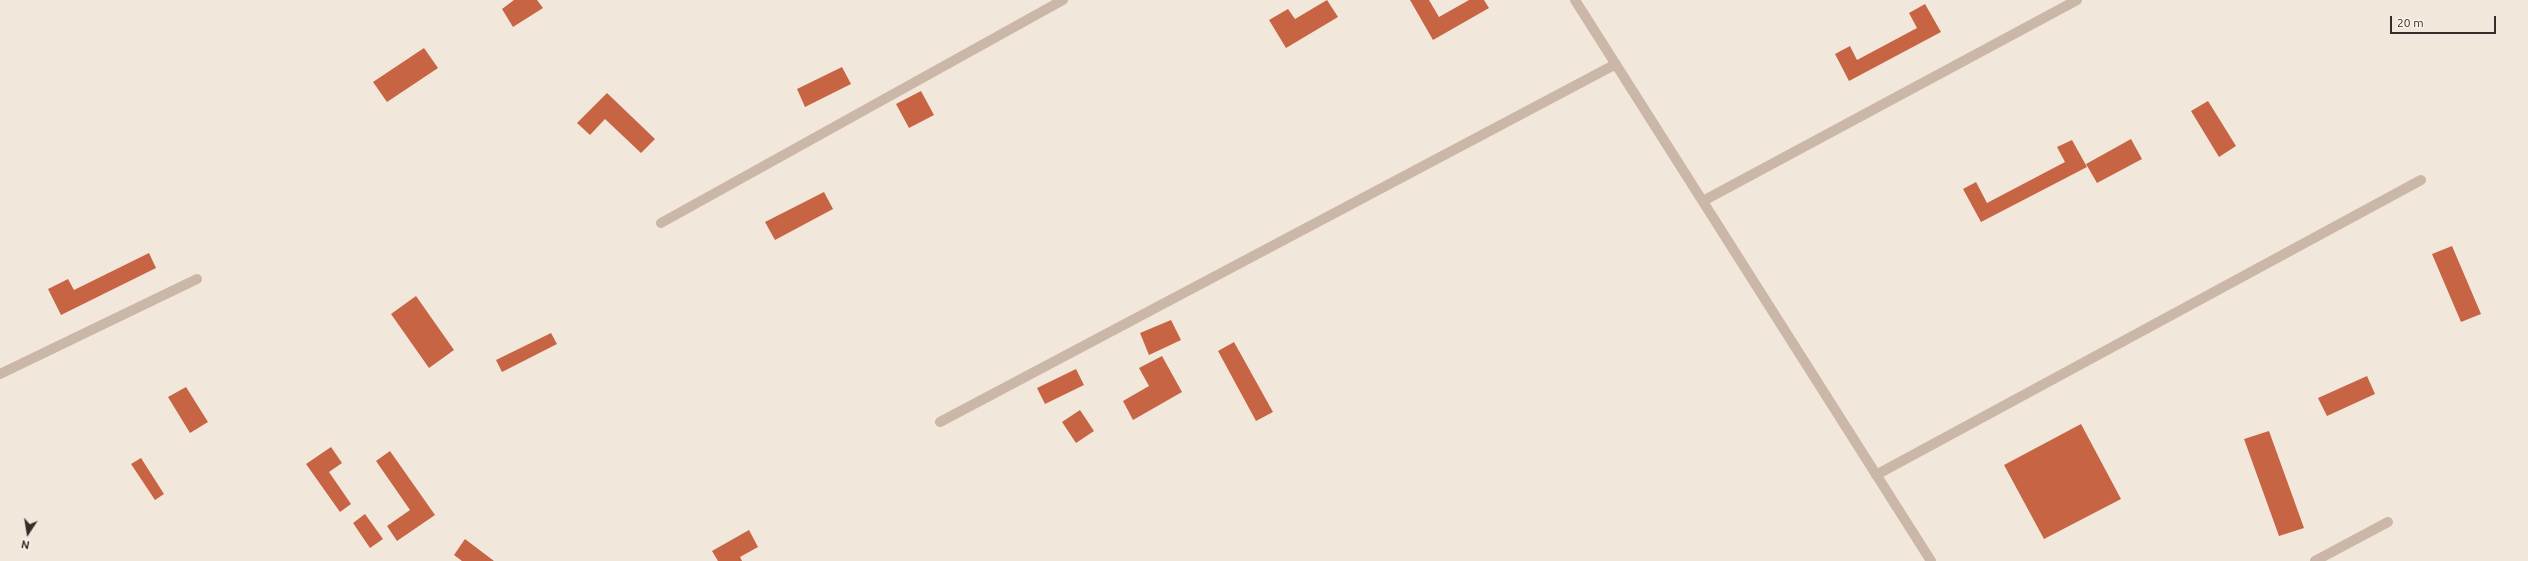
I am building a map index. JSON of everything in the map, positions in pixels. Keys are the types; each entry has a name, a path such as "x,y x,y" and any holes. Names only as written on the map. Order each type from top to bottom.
{"street":[{"path":"661,223 1063,0"},
{"path":"1575,0 1931,561"},
{"path":"1703,201 2076,0"},
{"path":"940,422 1616,64"},
{"path":"1876,475 2421,180"},
{"path":"0,374 197,279"},
{"path":"2315,561 2388,522"}],"building":[{"path":"514,0 537,0 543,8 513,27 502,9"},
{"path":"1327,0 1338,17 1286,48 1269,20 1288,9 1295,19"},
{"path":"1410,0 1429,0 1439,17 1469,0 1484,0 1489,8 1433,40"},
{"path":"1925,4 1941,32 1849,81 1835,54 1850,46 1857,60 1917,28 1909,13"},
{"path":"424,48 438,68 387,102 373,82"},
{"path":"842,67 851,84 805,107 797,89"},
{"path":"921,91 934,115 909,128 896,104"},
{"path":"607,93 655,139 641,153 605,119 590,135 577,123"},
{"path":"2208,101 2236,146 2219,157 2191,111"},
{"path":"2131,139 2142,159 2097,183 2086,164"},
{"path":"2072,140 2087,167 1981,222 1963,189 1976,182 1987,203 2065,162 2057,147"},
{"path":"824,192 833,209 775,240 765,222"},
{"path":"2452,246 2481,314 2461,322 2432,254"},
{"path":"149,253 156,268 61,315 48,289 68,279 74,290"},
{"path":"416,296 454,350 429,368 391,314"},
{"path":"1171,320 1181,340 1149,355 1140,333"},
{"path":"551,333 557,344 502,372 496,360"},
{"path":"1234,342 1273,412 1256,421 1218,351"},
{"path":"1162,356 1182,392 1133,420 1123,401 1149,386 1139,368"},
{"path":"1076,369 1084,385 1045,404 1037,388"},
{"path":"2367,376 2375,394 2327,416 2318,398"},
{"path":"186,387 208,422 190,433 168,397"},
{"path":"1080,410 1094,431 1076,443 1062,422"},
{"path":"2081,424 2121,499 2044,539 2004,465"},
{"path":"2269,431 2304,528 2279,536 2244,439"},
{"path":"331,447 342,463 329,472 351,504 340,512 306,464"},
{"path":"390,451 435,515 397,541 387,526 410,510 376,461"},
{"path":"141,458 164,494 155,500 131,464"},
{"path":"365,514 383,539 370,548 353,523"},
{"path":"749,530 758,547 740,557 742,561 718,561 712,551"},
{"path":"465,539 494,561 462,561 454,555"}]}
